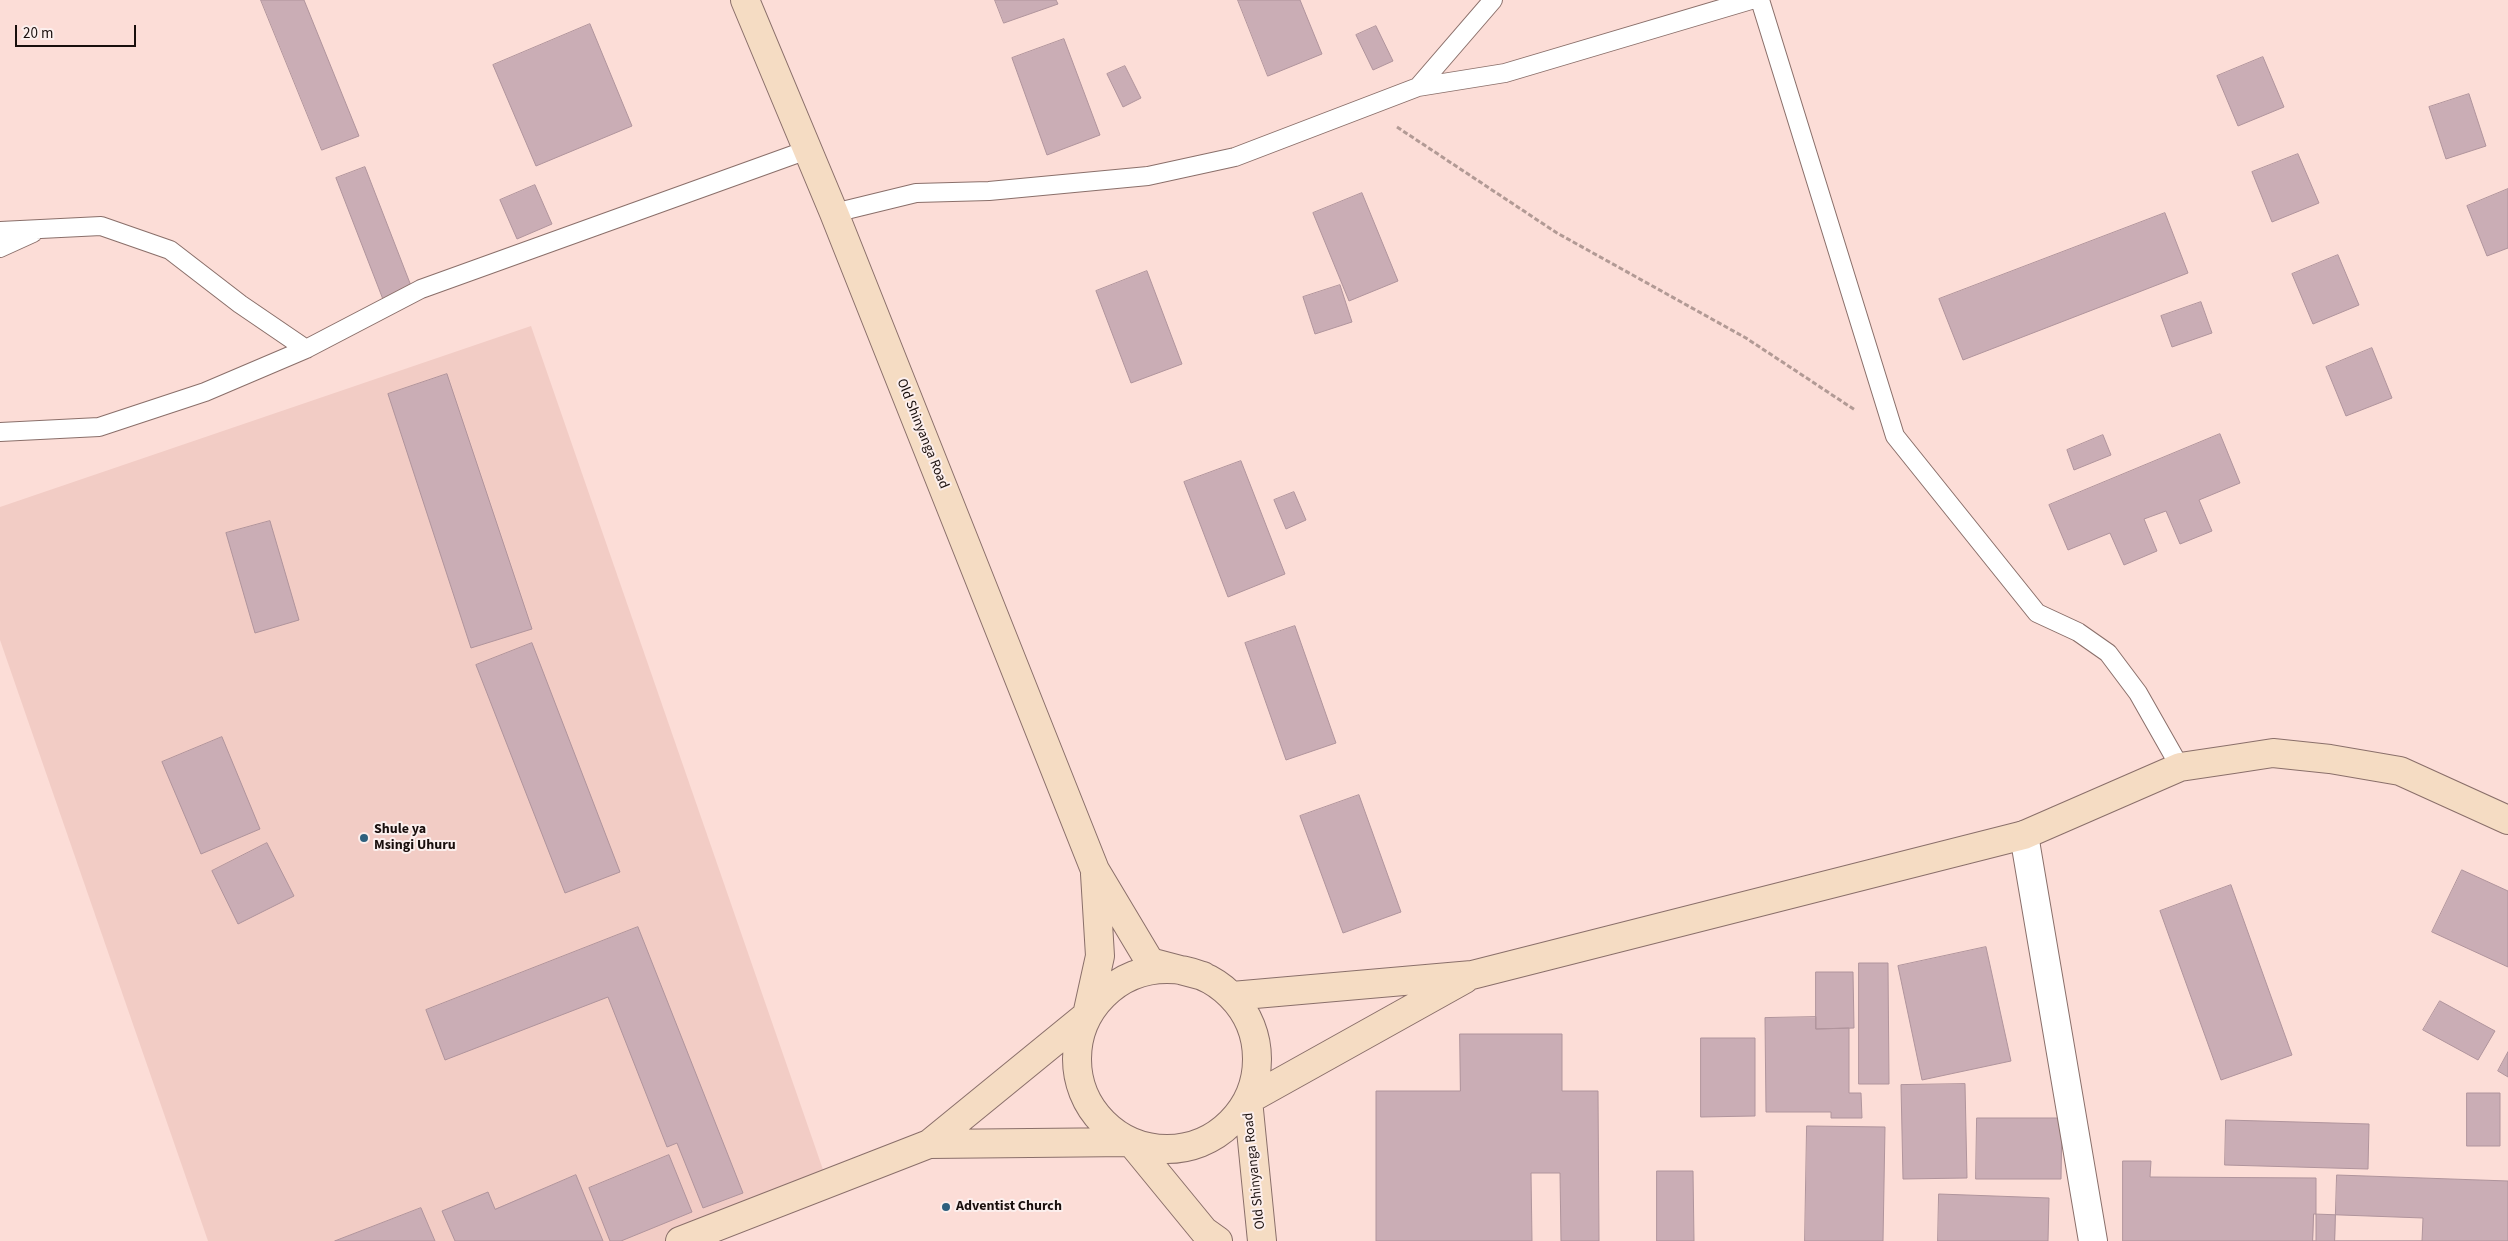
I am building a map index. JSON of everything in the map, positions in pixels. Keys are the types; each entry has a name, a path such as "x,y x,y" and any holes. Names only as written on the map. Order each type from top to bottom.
{"street":[{"name":"Old Shinyanga Road","path":"745,0 834,213 1095,870 1150,962 1203,976 1232,996 1252,1028 1258,1064 1248,1100 1262,1241"},
{"path":"1232,996 1472,975 2024,835 2180,767 2273,753 2330,759 2400,771 2508,820"},
{"path":"2024,835 2093,1241"},
{"name":"Old Shinyanga Road","path":"1095,870 1100,956 1087,1016 1076,1051 1081,1088 1100,1120 1131,1142 1204,1231 1218,1241"},
{"name":"Old Shinyanga Road","path":"1087,1016 1108,990 1137,973 1170,968 1203,976"},
{"path":"1248,1100 1472,975"},
{"path":"680,1241 929,1144 1087,1016"},
{"name":"Old Shinyanga Road","path":"1131,1142 1164,1149 1198,1144 1226,1126 1248,1100"},
{"path":"929,1144 1131,1142"}],"lane":[{"path":"1418,87 1494,0"},
{"path":"834,213 916,193 990,190 1148,176 1235,157 1418,87 1505,73 1751,0"},
{"path":"1760,0 1895,436 2037,613 2078,632 2108,653 2138,693 2180,767"},
{"path":"0,432 99,427 205,392 306,348 422,289 807,150"},
{"path":"0,231 101,226 170,250 240,304 306,348"},
{"path":"0,248 40,230"}],"path":[{"path":"1366,106 1557,233 1746,338 1895,436"}],"shaded area":[{"path":"531,326 829,1187 670,1241 208,1241 0,640 0,507"}],"building":[{"path":"261,0 304,0 359,136 322,150"},
{"path":"995,0 1056,0 1058,4 1004,23"},
{"path":"1238,0 1300,0 1322,54 1268,76"},
{"path":"590,24 632,126 536,166 493,65"},
{"path":"1376,26 1393,61 1373,70 1356,35"},
{"path":"1064,39 1100,135 1047,155 1012,58"},
{"path":"2263,57 2284,107 2238,126 2217,76"},
{"path":"1125,66 1141,98 1123,107 1107,74"},
{"path":"2469,94 2486,146 2446,159 2429,107"},
{"path":"2298,154 2319,203 2272,222 2252,172"},
{"path":"365,167 413,291 384,302 336,178"},
{"path":"535,185 552,224 517,239 500,200"},
{"path":"2508,189 2508,248 2487,256 2467,206"},
{"path":"1362,193 1398,281 1349,301 1313,213"},
{"path":"2165,213 2188,273 1963,360 1939,299"},
{"path":"2338,255 2359,305 2313,324 2292,274"},
{"path":"1147,271 1182,364 1131,383 1096,291"},
{"path":"1340,285 1352,322 1315,334 1303,297"},
{"path":"2201,302 2212,333 2172,347 2161,316"},
{"path":"2372,348 2392,398 2346,416 2326,367"},
{"path":"447,374 532,629 471,648 388,394"},
{"path":"2220,434 2240,483 2199,500 2212,531 2180,544 2166,511 2144,519 2157,551 2124,565 2110,533 2068,550 2049,505"},
{"path":"2103,435 2111,455 2074,470 2067,450"},
{"path":"1241,461 1285,574 1228,597 1184,482"},
{"path":"1294,492 1306,520 1286,529 1274,500"},
{"path":"270,521 299,620 255,633 226,533"},
{"path":"1295,626 1336,743 1286,760 1245,643"},
{"path":"532,643 620,872 565,893 476,665"},
{"path":"222,737 260,829 201,854 162,762"},
{"path":"1359,795 1401,912 1343,933 1300,816"},
{"path":"267,843 294,896 238,924 212,871"},
{"path":"2462,870 2508,891 2508,967 2432,932"},
{"path":"2231,885 2292,1055 2221,1080 2160,911"},
{"path":"638,927 743,1193 703,1208 677,1143 667,1147 608,997 445,1060 426,1010"},
{"path":"1986,947 2011,1061 1922,1080 1898,966"},
{"path":"1859,963 1888,963 1889,1084 1859,1084"},
{"path":"1816,972 1853,972 1854,1028 1816,1029"},
{"path":"2440,1001 2495,1031 2478,1060 2423,1030"},
{"path":"1816,1017 1816,1029 1849,1028 1849,1093 1861,1093 1862,1118 1831,1118 1831,1112 1766,1112 1765,1018"},
{"path":"1460,1034 1562,1034 1562,1091 1598,1091 1599,1241 1561,1241 1560,1173 1531,1173 1532,1241 1376,1241 1376,1091 1460,1091"},
{"path":"1701,1038 1755,1038 1755,1116 1701,1117"},
{"path":"2508,1052 2508,1077 2498,1071"},
{"path":"1965,1084 1967,1178 1903,1179 1901,1085"},
{"path":"2467,1093 2500,1093 2500,1146 2467,1146"},
{"path":"1977,1118 2062,1118 2061,1179 1976,1179"},
{"path":"2226,1120 2369,1124 2368,1169 2225,1165"},
{"path":"1807,1126 1885,1127 1883,1241 1805,1241"},
{"path":"669,1155 692,1212 621,1241 610,1241 589,1188"},
{"path":"2123,1161 2151,1161 2150,1177 2316,1178 2316,1241 2123,1241"},
{"path":"1657,1171 1693,1171 1694,1241 1657,1241"},
{"path":"576,1175 603,1241 455,1241 442,1211 488,1192 495,1209"},
{"path":"2337,1175 2508,1181 2508,1241 2335,1241"},
{"path":"1939,1194 2049,1198 2048,1241 1938,1241"},
{"path":"421,1208 435,1241 335,1241"},
{"path":"2314,1214 2423,1218 2422,1241 2313,1241"}],"place":[{"name":"Shule ya Msingi Uhuru","path":"364,838"},
{"name":"Adventist Church","path":"946,1207"}]}
